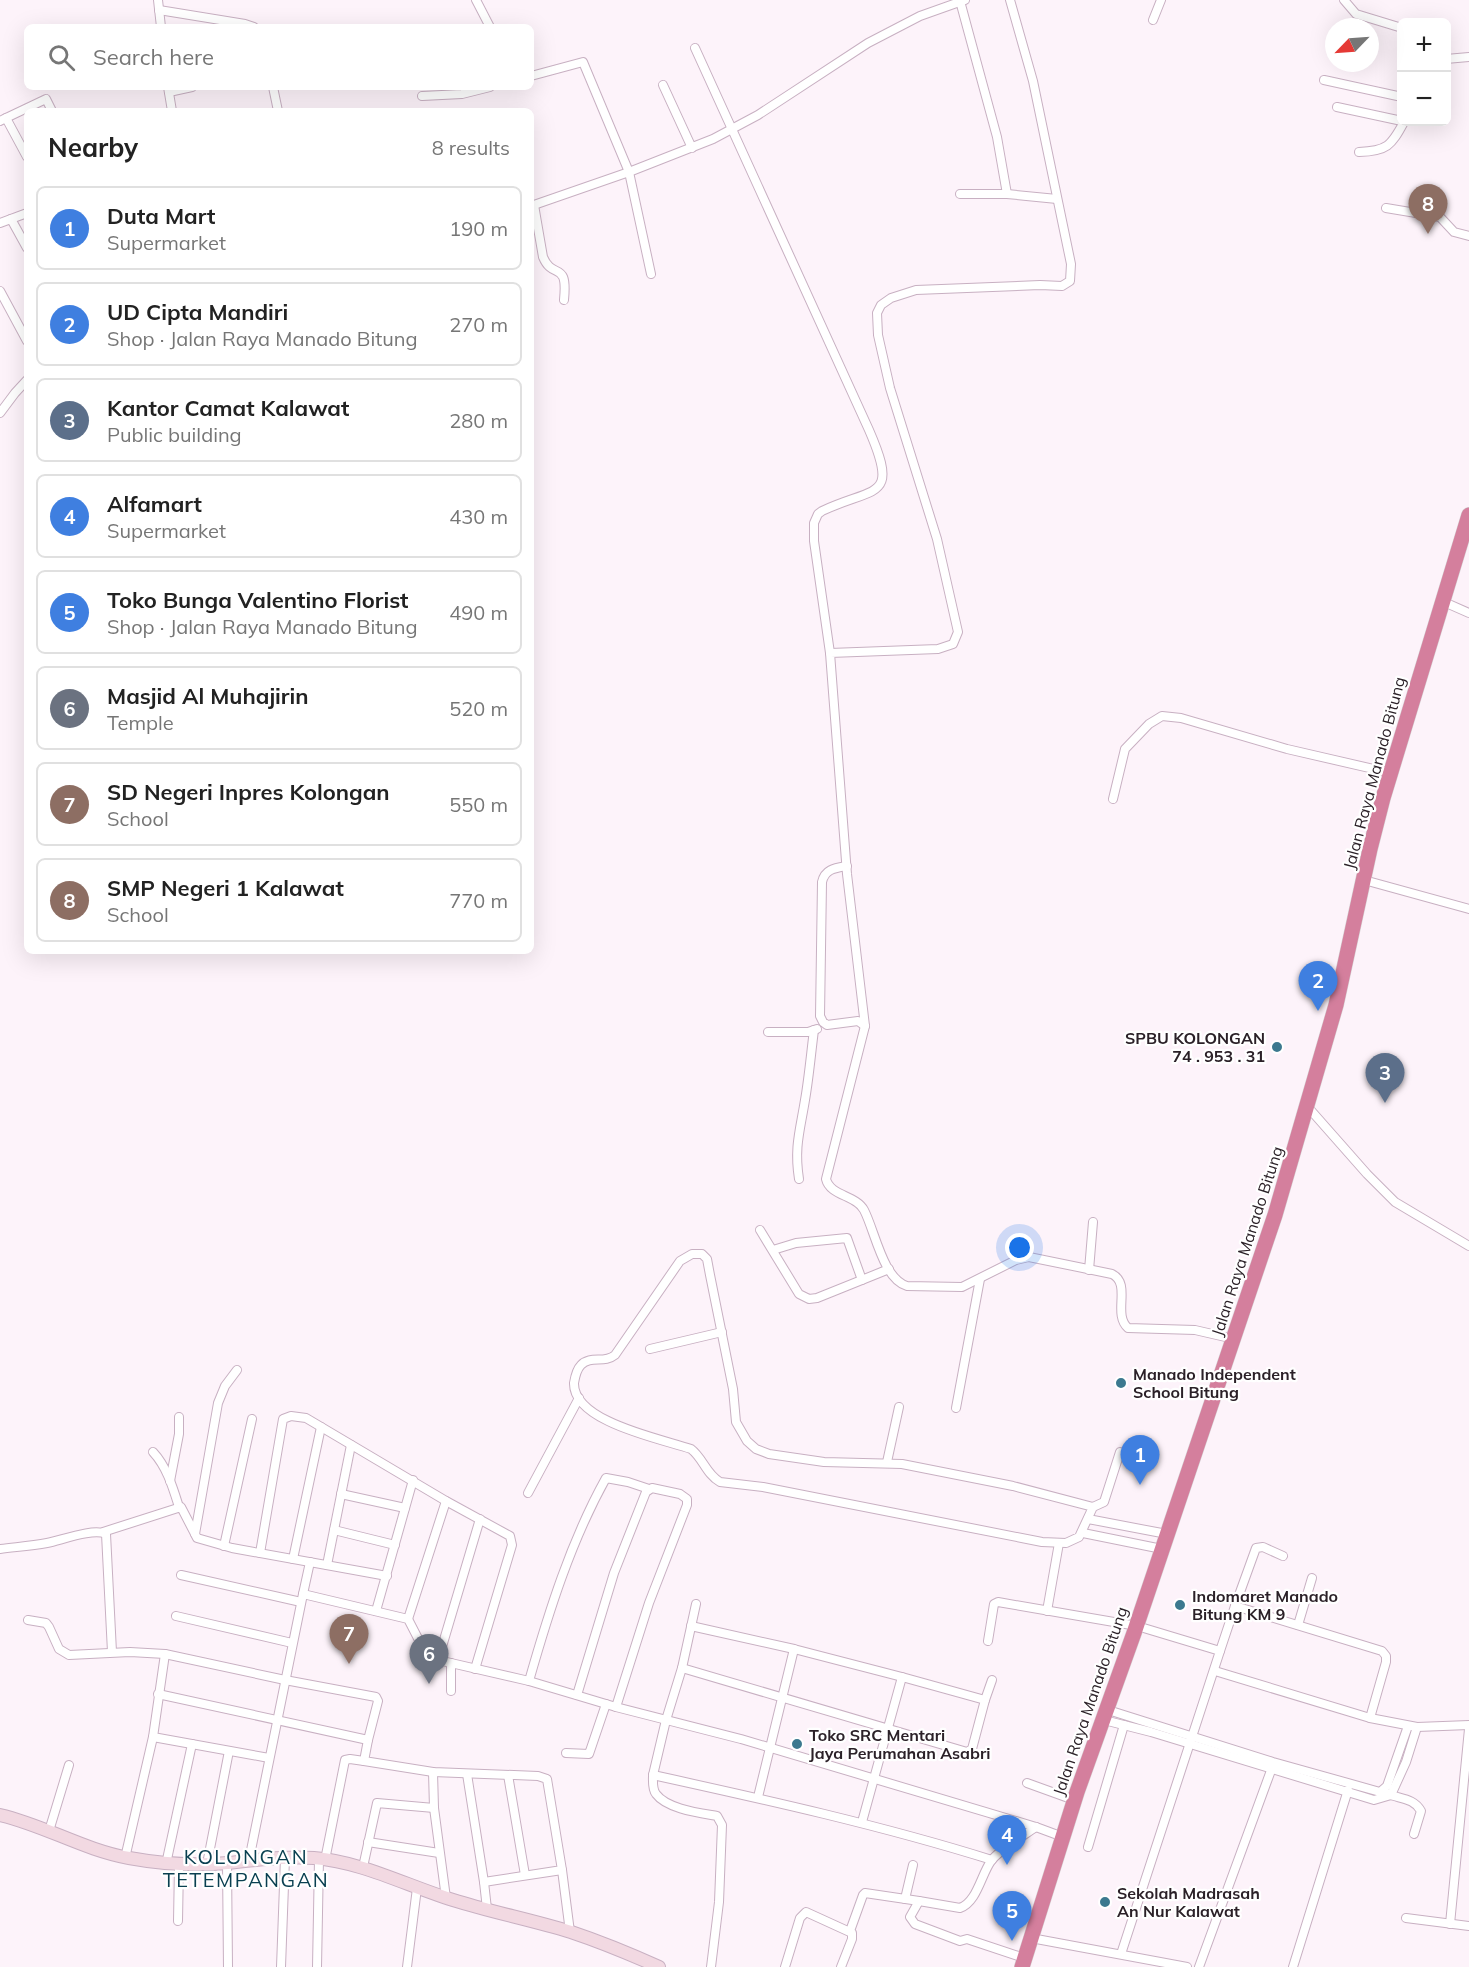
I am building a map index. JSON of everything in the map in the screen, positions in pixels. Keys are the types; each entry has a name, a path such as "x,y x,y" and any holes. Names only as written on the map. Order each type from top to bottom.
{"highway":[{"name":"Jalan Raya Manado Bitung","path":"1023,1963 1074,1800 1137,1626 1212,1399 1235,1340 1251,1284 1275,1215 1336,1005 1370,849 1391,773 1469,515"}],"street":[{"path":"158,0 161,24"},
{"path":"476,0 488,24"},
{"path":"534,205 629,172 732,130 868,43 920,16 964,0"},
{"path":"830,653 938,649 952,644 958,632 937,539 890,388 876,322 879,308 891,298 916,290 1062,286 1070,281 1071,264 1033,81 1010,0"},
{"path":"1153,21 1161,0"},
{"path":"1344,0 1356,14 1397,27"},
{"path":"960,1 997,137 1007,194"},
{"path":"159,10 245,24"},
{"path":"695,48 869,430 884,469 882,481 873,491 822,511 814,523 816,562 830,653 847,866 865,1026 826,1179 830,1187 856,1201 863,1209 889,1269 898,1282 908,1286 962,1287 1016,1260 1029,1257 1112,1274 1120,1280 1122,1320 1128,1328 1195,1330 1235,1340"},
{"path":"1451,59 1469,57"},
{"path":"534,75 583,62 629,172 651,274"},
{"path":"1324,80 1397,96"},
{"path":"663,84 692,148"},
{"path":"168,90 171,108"},
{"path":"274,90 276,108"},
{"path":"422,96 462,94 478,90"},
{"path":"27,108 46,99 50,108"},
{"path":"1337,107 1397,120"},
{"path":"24,109 3,119 24,152"},
{"path":"1359,152 1377,151 1388,146 1400,126"},
{"path":"960,195 1007,194 1057,199"},
{"path":"1386,208 1440,217 1454,232 1469,236"},
{"path":"534,210 546,264 560,272 564,278 564,300"},
{"path":"0,223 24,214"},
{"path":"11,219 24,243"},
{"path":"0,291 24,335"},
{"path":"0,413 24,383"},
{"path":"1444,602 1469,613"},
{"path":"1113,799 1125,749 1149,724 1162,716 1181,718 1287,749 1391,773"},
{"path":"830,1025 824,1024 820,1016 822,882 823,876 832,868 847,866"},
{"path":"1364,880 1469,909"},
{"path":"768,1032 808,1032 830,1025 858,1021 865,1026"},
{"path":"799,1179 796,1139 805,1100 814,1030"},
{"path":"1307,1106 1360,1167 1395,1202 1469,1246"},
{"path":"1089,1270 1093,1222"},
{"path":"760,1230 799,1294 809,1299 817,1298 889,1269"},
{"path":"773,1250 796,1243 847,1238 862,1280"},
{"path":"1093,1507 1079,1538 1059,1543 946,1524 763,1487 720,1482 710,1474 697,1453 691,1449 610,1423 587,1408 579,1398 574,1383 581,1365 592,1359 606,1361 615,1355 675,1268 687,1256 702,1254 707,1259 722,1332 733,1389 736,1422 747,1442 756,1449 769,1454 805,1460 855,1464 886,1462 1013,1486 1093,1507 1104,1502 1120,1452"},
{"path":"956,1408 980,1279"},
{"path":"650,1349 722,1332"},
{"path":"195,1534 218,1403 225,1386 237,1371"},
{"path":"528,1493 579,1398"},
{"path":"886,1462 899,1407"},
{"path":"260,1553 283,1419 291,1416 306,1418 446,1501 507,1533 513,1542 476,1669"},
{"path":"170,1481 179,1434 179,1417"},
{"path":"224,1546 252,1419"},
{"path":"293,1559 321,1427"},
{"path":"327,1565 351,1445"},
{"path":"153,1452 170,1481 179,1507 183,1509 198,1539 224,1546 387,1576"},
{"path":"529,1681 564,1572 592,1502 606,1478 680,1494 686,1497 688,1502 649,1603 616,1707"},
{"path":"376,1611 413,1480"},
{"path":"578,1695 617,1563 645,1492 649,1489"},
{"path":"341,1494 405,1508"},
{"path":"446,1501 408,1619 425,1652 438,1660 529,1681 875,1778 1062,1837"},
{"path":"0,1549 44,1544 103,1532 179,1507"},
{"path":"438,1660 480,1519"},
{"path":"1088,1519 1164,1541"},
{"path":"334,1530 395,1545"},
{"path":"103,1532 107,1538 112,1652"},
{"path":"1083,1533 1164,1541"},
{"path":"1047,1611 1059,1543"},
{"path":"1121,1954 1256,1548 1263,1547 1283,1556"},
{"path":"249,1860 310,1562"},
{"path":"181,1575 408,1619"},
{"path":"1298,1625 1312,1578"},
{"path":"987,1641 995,1603 1137,1626 1220,1651"},
{"path":"696,1604 682,1668 666,1720 653,1784 657,1796 678,1807 717,1816 722,1825 719,1902 711,1967"},
{"path":"1235,1606 1380,1650 1385,1654 1386,1662 1370,1718"},
{"path":"176,1616 292,1643"},
{"path":"28,1620 46,1623 59,1649 69,1655 112,1652 165,1654 376,1697 378,1701 364,1761"},
{"path":"691,1626 794,1649 985,1700"},
{"path":"758,1797 768,1748 794,1649"},
{"path":"125,1858 153,1737 165,1654"},
{"path":"451,1663 451,1691"},
{"path":"682,1668 969,1751 972,1749 992,1680"},
{"path":"1215,1671 1370,1718 1413,1726 1469,1727 1450,1924"},
{"path":"862,1822 902,1677"},
{"path":"158,1694 368,1740"},
{"path":"566,1754 589,1754 606,1704"},
{"path":"1106,1715 1349,1789 1374,1800 1387,1793 1406,1762 1413,1726"},
{"path":"1106,1715 1124,1725 1192,1741"},
{"path":"1088,1847 1124,1725"},
{"path":"1387,1793 1396,1757 1413,1726"},
{"path":"153,1737 269,1758"},
{"path":"178,1921 173,1864 192,1744"},
{"path":"207,1864 229,1751"},
{"path":"1396,1757 1406,1762"},
{"path":"317,1967 322,1859 345,1761 350,1758 433,1772 538,1776 548,1779 570,1932"},
{"path":"49,1831 69,1765"},
{"path":"1199,1967 1272,1766"},
{"path":"433,1772 434,1808 446,1898"},
{"path":"467,1774 487,1909"},
{"path":"508,1775 525,1875"},
{"path":"653,1775 862,1822 992,1860"},
{"path":"1027,1783 1074,1800"},
{"path":"1293,1967 1349,1789"},
{"path":"1387,1793 1413,1801 1418,1806 1420,1811 1414,1833"},
{"path":"363,1868 377,1803 434,1808"},
{"path":"0,1815 125,1858 173,1864 228,1863 285,1858 322,1859 363,1868 446,1898 570,1932 659,1967"},
{"path":"850,1931 863,1895 866,1893 964,1907 992,1860 1036,1827"},
{"path":"368,1842 439,1853"},
{"path":"280,1967 285,1858"},
{"path":"228,1863 228,1967"},
{"path":"905,1899 913,1865"},
{"path":"484,1881 562,1870"},
{"path":"407,1967 417,1888"},
{"path":"919,1901 910,1917 915,1924 960,1941 967,1939 1023,1963"},
{"path":"785,1967 797,1924 804,1913 808,1912 853,1934 841,1967"},
{"path":"1406,1918 1469,1926"},
{"path":"1031,1938 1187,1967"}],"place":[{"name":"SMP Negeri 1 Kalawat","path":"1428,234"},
{"name":"UD Cipta Mandiri","path":"1318,1011"},
{"name":"SPBU KOLONGAN 74 . 953 . 31","path":"1277,1047"},
{"name":"Kantor Camat Kalawat","path":"1385,1103"},
{"name":"Manado Independent School Bitung","path":"1121,1383"},
{"name":"Duta Mart","path":"1140,1485"},
{"name":"Indomaret Manado Bitung KM 9","path":"1180,1605"},
{"name":"SD Negeri Inpres Kolongan","path":"349,1664"},
{"name":"Masjid Al Muhajirin","path":"429,1684"},
{"name":"Toko SRC Mentari Jaya Perumahan Asabri","path":"797,1744"},
{"name":"Alfamart","path":"1007,1865"},
{"name":"Sekolah Madrasah An Nur Kalawat","path":"1105,1902"},
{"name":"Toko Bunga Valentino Florist","path":"1012,1941"}],"district":[{"name":"KOLONGAN TETEMPANGAN","path":"246,1868"}]}
